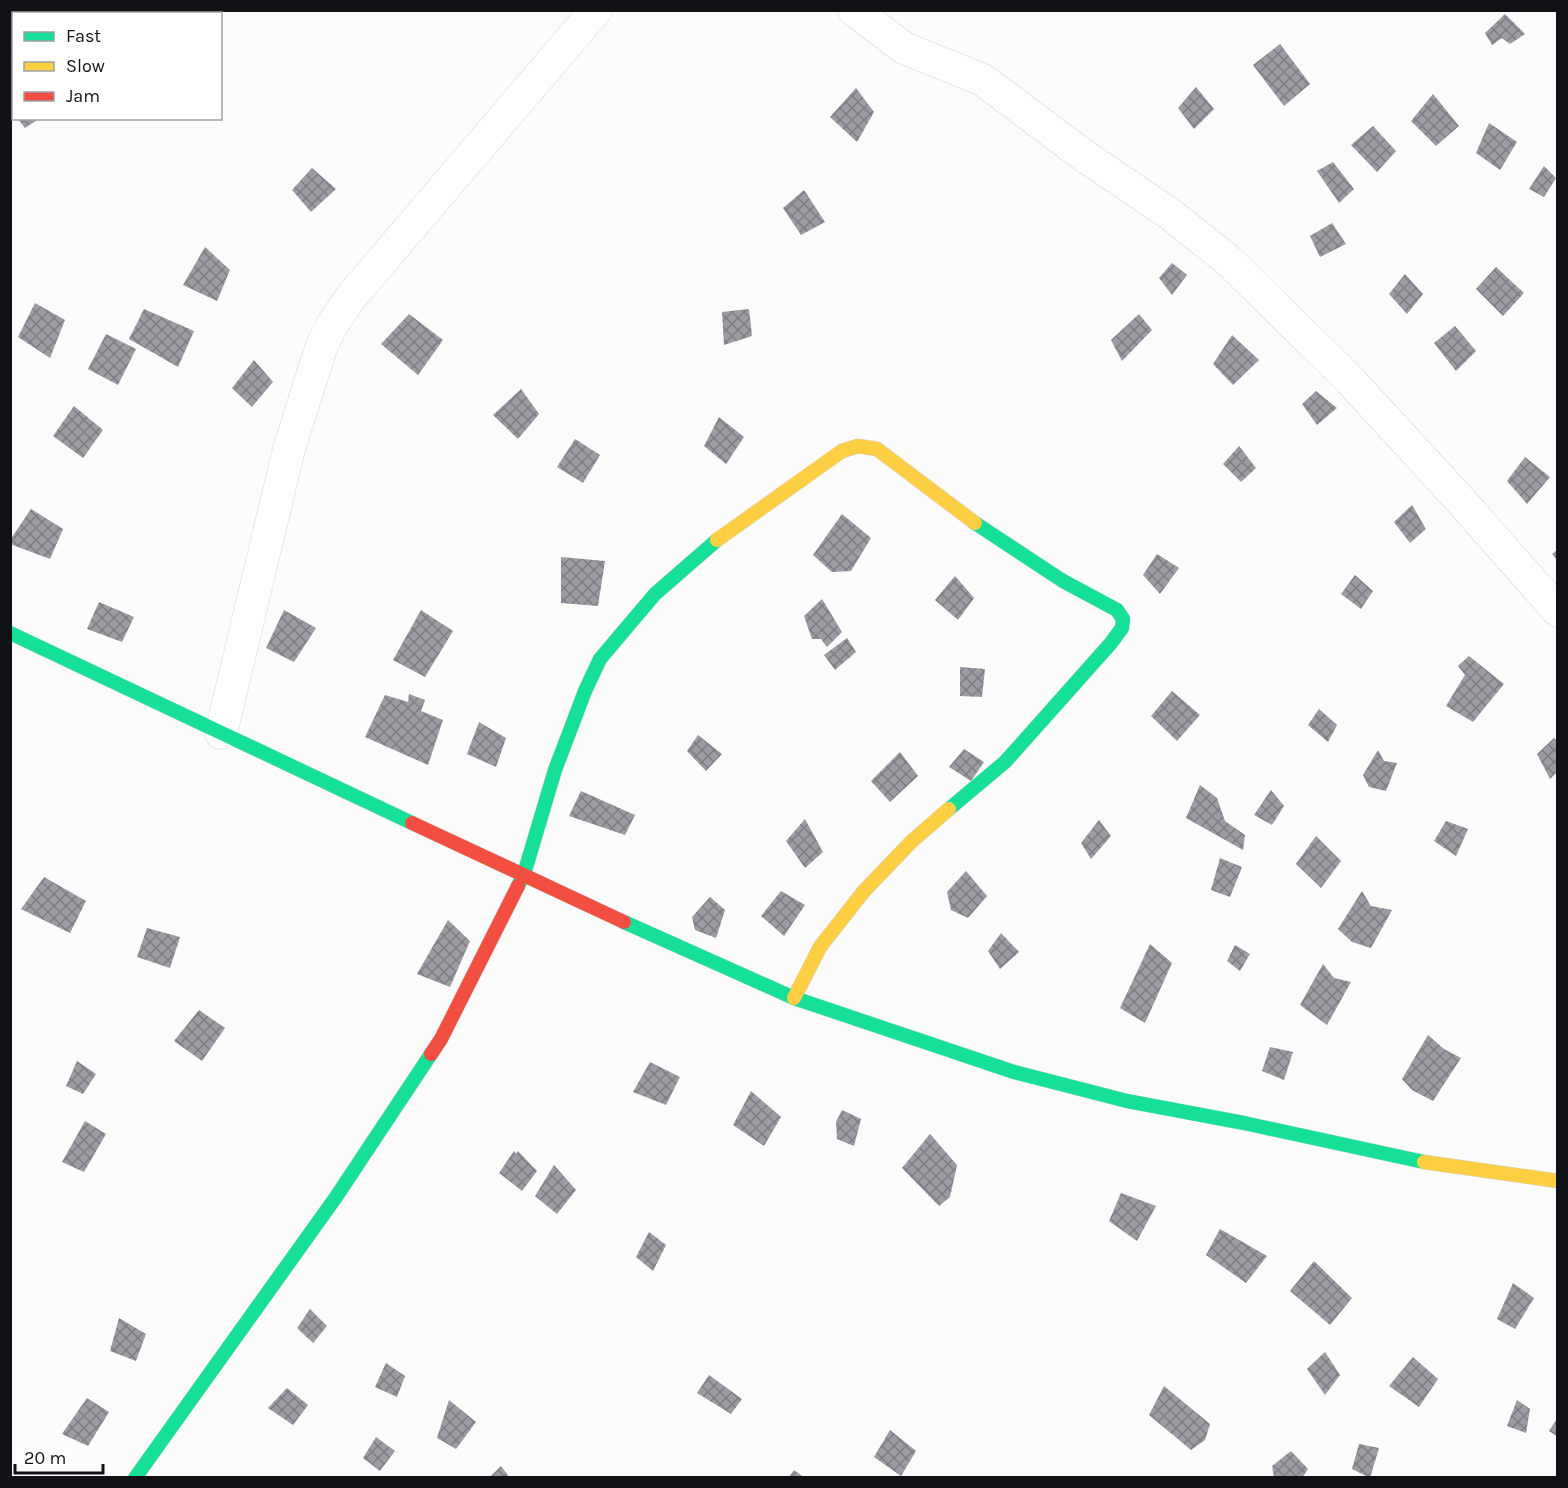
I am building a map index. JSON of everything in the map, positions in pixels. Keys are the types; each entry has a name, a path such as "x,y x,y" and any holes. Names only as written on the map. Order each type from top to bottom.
{"street":[{"path":"221,733 289,449 321,348 332,325 351,297 596,10"},
{"path":"854,10 904,48 983,80 1083,155 1170,214 1229,261 1348,378 1462,502 1557,611"},
{"path":"135,1478 336,1197 441,1039 524,874 555,770 585,691 600,659 655,594 721,536 842,451 858,446 877,449 996,538 1063,581 1117,610 1123,619 1122,628 1005,762 912,841 864,891 820,947 794,998"},
{"path":"10,633 688,951 794,998 1014,1072 1127,1101 1244,1123 1408,1160 1557,1181"}],"building":[{"path":"1505,14 1525,34 1510,44 1502,38 1492,45 1485,33"},
{"path":"1280,44 1310,84 1284,106 1253,65"},
{"path":"1196,87 1214,109 1194,129 1178,108"},
{"path":"856,88 874,112 857,142 830,117"},
{"path":"1433,94 1459,126 1436,146 1411,121"},
{"path":"12,96 12,111 10,109"},
{"path":"19,120 37,120 25,128"},
{"path":"1489,123 1517,142 1500,170 1476,153"},
{"path":"1373,126 1396,151 1377,172 1351,145"},
{"path":"1333,162 1354,189 1339,203 1317,171"},
{"path":"1544,166 1556,178 1544,197 1529,189"},
{"path":"312,168 336,189 311,212 292,190"},
{"path":"804,190 825,222 801,235 783,208"},
{"path":"1332,223 1346,244 1320,257 1310,236"},
{"path":"205,247 230,270 217,301 183,285"},
{"path":"1172,263 1187,275 1172,295 1159,278"},
{"path":"1496,267 1524,293 1503,316 1476,289"},
{"path":"1405,274 1423,294 1407,314 1389,294"},
{"path":"35,303 65,320 50,358 18,337"},
{"path":"144,309 194,331 178,367 129,339"},
{"path":"749,309 752,336 724,345 722,312"},
{"path":"409,314 443,340 418,375 381,344"},
{"path":"1139,314 1152,330 1122,361 1111,340"},
{"path":"1455,326 1476,351 1456,371 1434,343"},
{"path":"106,334 136,349 118,385 88,369"},
{"path":"1232,335 1259,360 1233,385 1213,364"},
{"path":"254,360 273,382 252,407 232,388"},
{"path":"521,389 539,414 518,439 493,415"},
{"path":"1316,391 1337,408 1317,425 1302,404"},
{"path":"74,406 103,430 83,458 53,436"},
{"path":"719,417 744,437 726,464 704,446"},
{"path":"575,439 600,455 583,483 557,467"},
{"path":"1239,446 1256,468 1241,482 1223,464"},
{"path":"1525,457 1550,477 1527,504 1507,481"},
{"path":"1412,505 1426,529 1410,543 1394,522"},
{"path":"31,509 63,529 50,559 10,544 10,540"},
{"path":"842,514 871,538 851,571 832,572 813,555"},
{"path":"1558,549 1558,561 1552,554"},
{"path":"1157,554 1179,568 1160,594 1143,575"},
{"path":"561,557 605,561 598,606 561,603"},
{"path":"1355,575 1373,591 1361,609 1341,594"},
{"path":"955,576 974,598 958,620 935,600"},
{"path":"822,599 842,632 827,647 821,639 812,639 804,616"},
{"path":"99,602 134,617 122,642 87,629"},
{"path":"284,610 316,628 294,662 266,648"},
{"path":"421,610 453,631 425,677 393,660"},
{"path":"847,638 856,652 835,670 824,655"},
{"path":"1469,656 1504,684 1473,722 1446,706 1465,675 1458,666"},
{"path":"960,667 985,669 982,697 960,696"},
{"path":"1172,691 1200,715 1177,741 1151,716"},
{"path":"409,694 425,700 421,711 443,720 428,765 365,737 385,695 408,702"},
{"path":"1319,709 1337,725 1328,742 1308,725"},
{"path":"479,722 506,738 496,767 467,754"},
{"path":"698,735 722,754 706,771 687,751"},
{"path":"1554,738 1558,742 1558,771 1550,779 1537,754"},
{"path":"964,749 984,762 971,781 949,767"},
{"path":"1378,750 1384,761 1397,763 1386,791 1369,787 1363,775"},
{"path":"900,752 918,776 890,802 871,781"},
{"path":"1200,785 1217,798 1225,821 1245,835 1243,850 1186,818"},
{"path":"1271,790 1284,806 1272,825 1254,815"},
{"path":"581,791 635,815 625,835 569,816"},
{"path":"805,819 823,852 805,868 786,841"},
{"path":"1099,820 1111,836 1091,859 1081,843"},
{"path":"1446,821 1468,829 1456,856 1434,841"},
{"path":"1316,836 1341,861 1321,888 1296,864"},
{"path":"1220,858 1242,867 1230,897 1211,890"},
{"path":"966,871 987,896 968,918 951,910 947,892"},
{"path":"44,877 86,901 70,933 21,909"},
{"path":"781,891 805,905 784,936 761,916"},
{"path":"1362,891 1371,906 1392,910 1371,948 1352,942 1338,929"},
{"path":"710,897 725,910 716,938 695,930 692,917"},
{"path":"448,920 470,941 450,987 417,974"},
{"path":"147,928 180,937 170,968 137,957"},
{"path":"1001,933 1019,952 1000,969 988,951"},
{"path":"1150,944 1172,963 1145,1023 1120,1008"},
{"path":"1235,945 1250,954 1240,971 1227,961"},
{"path":"1323,964 1334,978 1351,982 1327,1025 1300,1005"},
{"path":"199,1010 225,1028 202,1061 174,1041"},
{"path":"1428,1035 1444,1049 1461,1058 1433,1101 1412,1090 1402,1079"},
{"path":"1270,1047 1293,1052 1284,1080 1262,1071"},
{"path":"77,1061 96,1074 83,1094 66,1086"},
{"path":"650,1062 680,1077 666,1105 633,1092"},
{"path":"751,1091 781,1117 764,1146 733,1125"},
{"path":"842,1110 861,1119 854,1146 837,1139 836,1122"},
{"path":"85,1121 106,1134 84,1172 62,1162"},
{"path":"930,1134 957,1165 950,1197 939,1206 902,1168"},
{"path":"514,1151 516,1154 518,1151 537,1171 522,1191 499,1173"},
{"path":"554,1165 576,1190 557,1214 535,1196"},
{"path":"1121,1193 1156,1206 1137,1241 1109,1221"},
{"path":"1220,1229 1267,1256 1246,1283 1206,1255"},
{"path":"649,1232 666,1245 653,1271 636,1257"},
{"path":"1314,1261 1352,1298 1330,1325 1290,1291"},
{"path":"1513,1283 1534,1298 1515,1329 1497,1319"},
{"path":"310,1309 327,1326 313,1343 297,1328"},
{"path":"119,1318 146,1334 136,1361 110,1351"},
{"path":"1325,1352 1340,1375 1325,1395 1307,1369"},
{"path":"1413,1357 1438,1379 1419,1407 1389,1386"},
{"path":"386,1363 405,1376 397,1397 375,1387"},
{"path":"709,1375 742,1399 731,1414 697,1393"},
{"path":"1164,1386 1210,1424 1205,1440 1191,1450 1149,1415"},
{"path":"287,1388 308,1405 293,1425 268,1408"},
{"path":"87,1398 109,1412 88,1446 62,1434"},
{"path":"449,1400 476,1422 456,1449 437,1438"},
{"path":"1517,1400 1530,1409 1526,1433 1507,1426"},
{"path":"1558,1417 1558,1437 1549,1431"},
{"path":"890,1430 916,1451 901,1476 874,1457"},
{"path":"376,1437 395,1451 380,1471 363,1458"},
{"path":"1359,1444 1379,1448 1370,1478 1352,1469"},
{"path":"1291,1451 1308,1469 1302,1478 1274,1478 1272,1466"},
{"path":"501,1466 510,1478 489,1478"},
{"path":"794,1470 805,1478 788,1478"}],"traffic: fast":[{"path":"949,809 1005,762 1111,643 1122,628 1123,619 1117,610 1063,581 975,523"},
{"path":"518,886 524,874 555,770 585,691 600,659 655,594 717,540"},
{"path":"10,633 412,823"},
{"path":"624,922 794,998 1014,1072 1127,1101 1244,1123 1424,1162"},
{"path":"135,1478 336,1197 431,1054"}],"traffic: slow":[{"path":"717,540 842,451 858,446 877,449 975,523"},
{"path":"794,998 820,947 864,891 912,841 949,809"},
{"path":"1424,1162 1558,1181"}],"traffic: jam":[{"path":"412,823 624,922"},
{"path":"431,1054 441,1039 518,886"}]}
